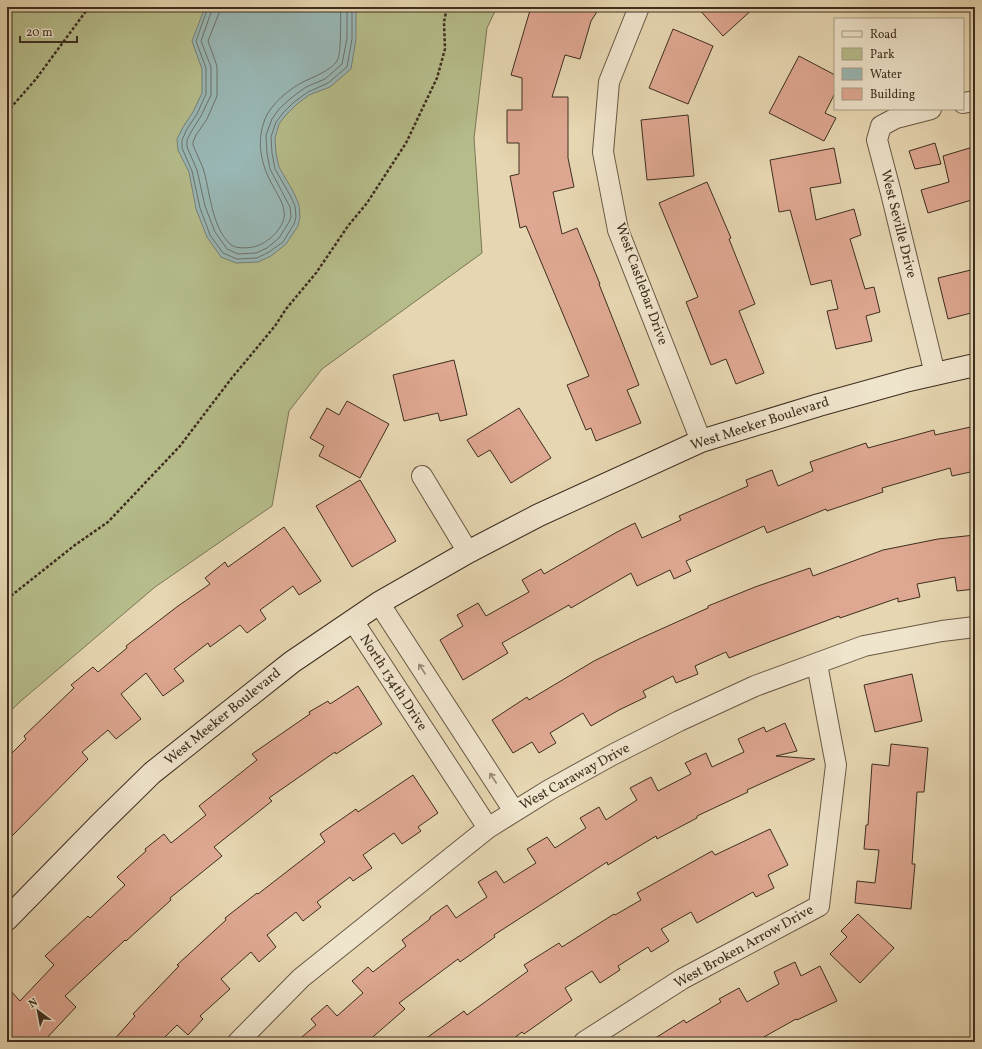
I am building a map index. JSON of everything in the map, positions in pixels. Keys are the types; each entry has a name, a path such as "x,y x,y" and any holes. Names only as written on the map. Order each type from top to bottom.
{"street":[{"name":"West Castlebar Drive","path":"639,7 609,82 603,152 618,230 701,441"},
{"path":"964,103 975,101"},
{"name":"West Seville Drive","path":"927,110 896,118 881,126 877,140 891,192 934,374"},
{"name":"West Meeker Boulevard","path":"7,919 101,822 152,774 292,662 379,603 468,552 539,515 701,441 819,404 934,374 975,366"},
{"path":"422,476 468,552"},
{"path":"379,603 514,811"},
{"name":"North 134th Drive","path":"352,621 488,828"},
{"name":"West Caraway Drive","path":"238,1042 301,978 488,828 514,811 608,758 679,721 755,686 864,646 975,627"},
{"name":"West Broken Arrow Drive","path":"584,1042 682,979 819,906 836,765 817,664"},
{"name":"North 134th Drive","path":"433,744 459,726"}],"path":[{"path":"7,112 36,79 89,7"},
{"path":"7,599 75,545 108,522 180,446 230,379 275,326 286,309 316,273 348,226 367,203 406,143 437,78 445,49 444,22 447,7"}],"green space":[{"path":"7,7 497,7 487,28 474,138 482,253 322,369 289,411 272,506 155,587 7,714"}],"water":[{"path":"205,7 356,7 356,39 351,69 330,87 309,95 297,104 279,124 275,138 279,167 294,193 299,205 300,217 298,226 286,244 271,256 258,262 236,263 221,257 207,237 196,209 189,172 178,150 177,139 202,93 202,69 192,41"}],"building":[{"path":"531,7 600,7 591,21 580,59 565,55 552,97 568,97 568,158 574,187 553,192 562,234 577,228 639,385 627,390 641,423 596,441 591,428 586,430 567,385 589,376 526,226 520,228 510,176 519,174 519,143 507,143 507,110 522,110 522,78 511,75"},
{"path":"697,7 755,7 723,36"},
{"path":"673,29 713,46 688,104 649,88"},
{"path":"799,56 834,74 834,95 825,113 836,118 824,141 769,113"},
{"path":"688,115 694,176 647,180 641,120"},
{"path":"935,143 941,164 915,169 909,151"},
{"path":"973,147 975,156 975,199 928,213 921,190 949,182 943,156"},
{"path":"834,148 841,183 810,188 816,220 854,209 861,235 850,239 865,289 874,287 880,312 866,316 872,341 836,349 827,311 838,309 831,280 811,285 790,210 779,212 770,160"},
{"path":"707,182 731,238 729,239 755,304 739,311 764,373 736,384 726,359 711,365 686,302 698,297 659,203"},
{"path":"975,269 975,312 948,319 938,278"},
{"path":"454,360 467,415 440,421 438,413 404,421 393,375"},
{"path":"347,401 389,424 360,478 319,456 324,446 310,438 327,408 339,415"},
{"path":"519,408 551,458 511,483 490,450 478,457 467,440"},
{"path":"975,426 975,471 952,476 950,468 882,488 883,492 827,511 826,509 767,533 764,526 686,561 691,571 674,579 670,570 637,586 631,573 571,608 569,605 502,643 508,653 463,680 440,640 463,626 457,615 478,603 486,616 529,592 522,580 541,569 544,574 635,523 642,538 681,520 679,516 748,486 746,480 772,470 778,486 813,471 810,462 866,443 868,448 934,430 935,435"},
{"path":"360,480 396,541 352,567 316,506"},
{"path":"284,527 321,581 299,595 293,586 260,610 266,619 247,633 240,625 210,647 208,643 174,669 184,681 163,696 146,673 121,694 141,719 116,739 108,730 82,752 88,759 7,841 7,758 26,739 24,736 74,688 71,685 93,667 98,672 127,648 126,646 178,606 210,584 205,578 225,562 228,567"},
{"path":"975,535 975,589 957,591 955,577 917,584 920,597 898,602 898,598 840,618 839,616 729,658 726,652 695,666 698,674 676,683 673,676 643,691 646,697 591,726 583,713 550,733 556,743 539,753 532,742 513,753 492,720 527,697 529,700 594,661 708,608 708,606 755,587 810,568 813,576 883,550 938,539"},
{"path":"912,674 922,721 875,732 864,685"},
{"path":"358,686 382,724 336,754 335,752 269,798 272,801 214,847 222,856 170,898 171,900 126,941 125,940 65,996 76,1007 43,1042 7,1042 7,987 20,1001 54,965 45,956 88,916 90,918 125,885 117,877 146,851 145,849 164,834 171,843 206,815 199,806 257,760 252,754 310,714 309,712 328,701 330,704"},
{"path":"785,723 797,751 776,756 815,759 747,790 748,792 697,816 697,818 657,839 656,836 608,865 607,862 494,935 495,937 460,962 458,959 399,1003 405,1009 367,1042 296,1042 316,1025 311,1019 327,1005 337,1016 363,993 352,981 368,967 373,972 406,946 402,940 430,919 430,917 447,905 456,918 487,897 478,882 496,871 504,883 536,863 527,849 547,837 555,848 586,828 580,818 599,807 606,820 637,800 630,788 651,777 658,791 691,774 685,763 706,753 712,767 744,752 738,739 764,727 766,732"},
{"path":"891,744 928,748 924,792 917,792 912,864 915,864 911,909 855,903 857,881 875,883 879,850 864,849 866,825 868,825 872,764 889,766"},
{"path":"413,775 438,813 418,827 421,831 402,844 394,833 363,855 372,868 353,881 350,877 317,902 321,907 303,921 296,912 267,935 276,947 259,962 251,952 221,979 230,989 200,1016 203,1019 188,1035 177,1025 160,1042 112,1042 135,1016 133,1014 179,966 177,965 226,920 225,918 325,842 320,834 356,809 358,812"},
{"path":"770,829 788,865 768,875 774,888 756,897 753,892 697,923 691,912 661,929 669,941 651,952 648,947 618,966 620,970 600,983 592,971 565,988 572,1000 524,1034 522,1032 509,1042 421,1042 464,1011 467,1015 528,971 524,965 559,943 562,947 614,914 615,915 641,900 637,893 712,851 715,855"},
{"path":"858,914 894,948 860,983 830,954 847,937 841,931"},
{"path":"795,962 801,976 820,966 837,1001 797,1020 796,1019 755,1042 649,1042 684,1020 686,1023 721,1002 719,999 739,988 747,1002 779,984 774,972"}]}
